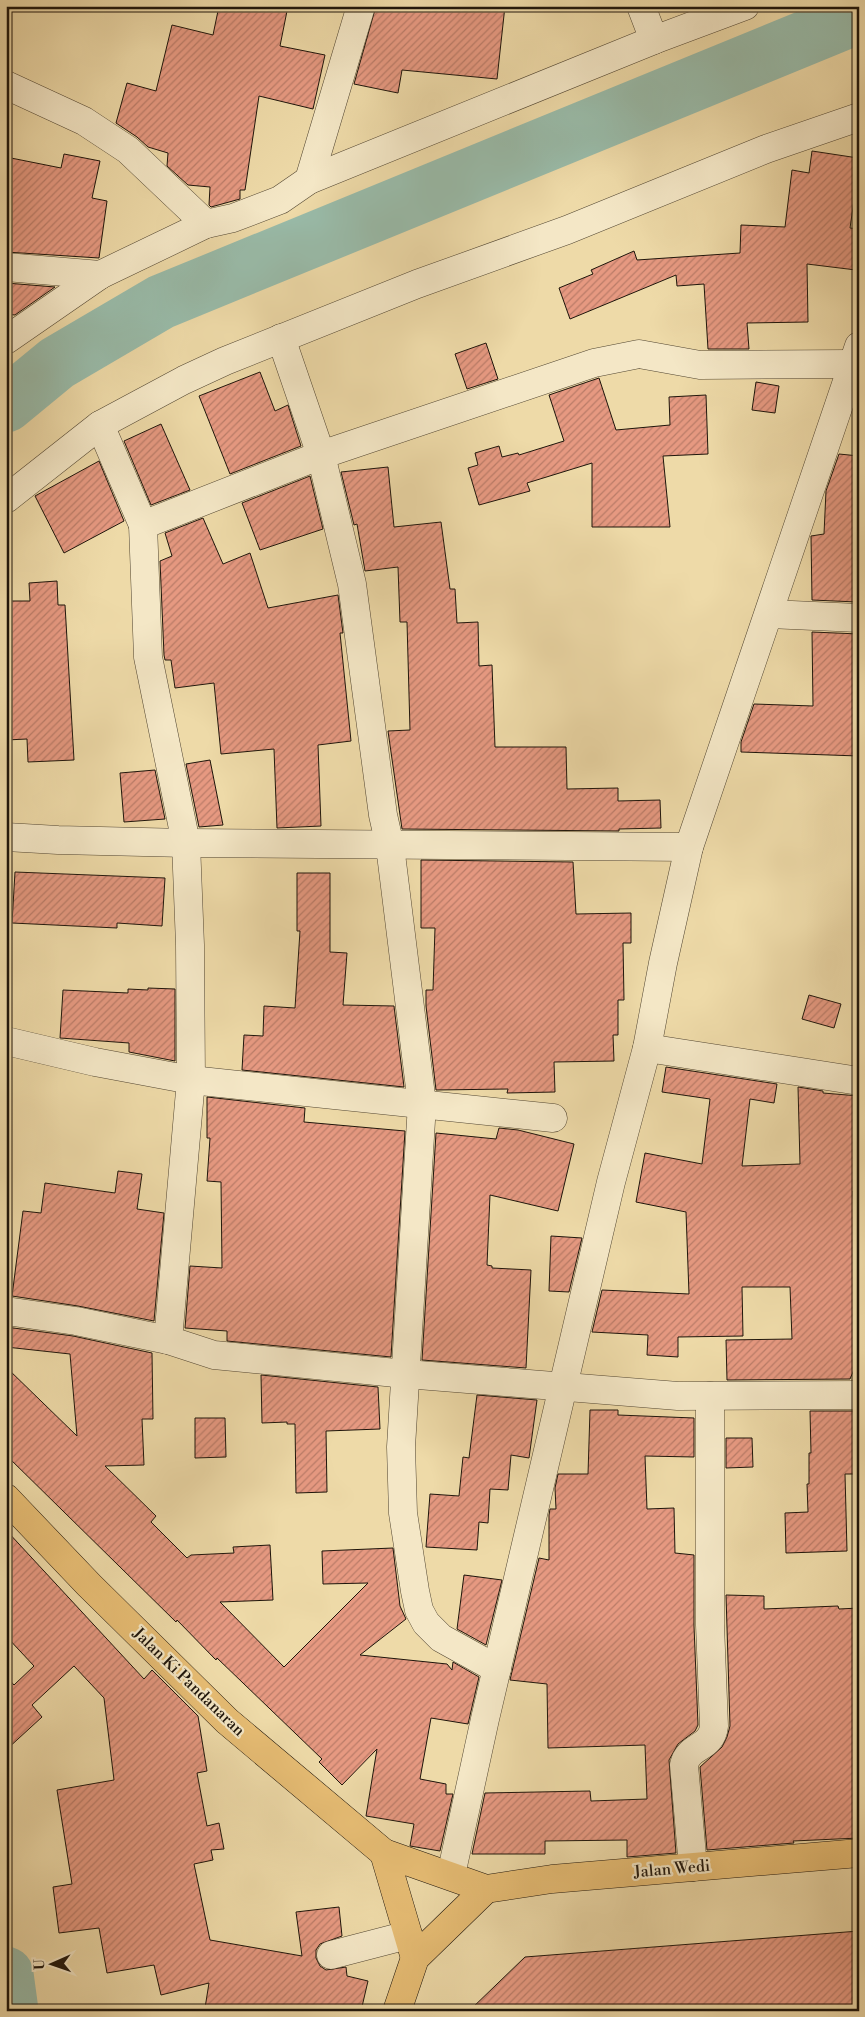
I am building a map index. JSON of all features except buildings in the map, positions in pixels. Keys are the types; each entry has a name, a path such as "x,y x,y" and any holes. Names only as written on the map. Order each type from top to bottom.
{"main road":[{"name":"Jalan Ki Pandanaran","path":"6,1498 89,1585 227,1721 384,1852"},
{"path":"384,1852 486,1889"},
{"path":"384,1852 411,1947 397,2011"},
{"name":"Jalan Wedi","path":"486,1889 552,1879 859,1853"},
{"path":"411,1947 486,1889"}],"street":[{"path":"309,180 362,6"},
{"path":"640,6 654,40"},
{"path":"6,340 100,275 206,224 232,218 280,200 309,180 654,40 745,6"},
{"path":"6,85 84,121 128,150 206,224"},
{"path":"6,499 100,424 225,361 417,284 567,230 766,150 859,117"},
{"path":"6,267 100,275"},
{"path":"281,338 321,455 352,584 383,815 390,846 422,1104 401,1447 403,1513 419,1610 426,1624 441,1638 497,1669"},
{"path":"143,525 321,455 594,363 632,354 644,354 700,365 855,355 769,614 711,776 688,847 647,1048 611,1182 497,1669 451,1875"},
{"path":"100,424 143,525 148,657 186,843 190,945 191,1080 168,1340"},
{"path":"769,614 859,618"},
{"path":"6,837 186,843 390,846 688,847"},
{"path":"6,1041 95,1062 191,1080 553,1118"},
{"path":"647,1048 859,1081"},
{"path":"6,1311 76,1321 168,1340 214,1355 406,1374 678,1396 859,1395"},
{"path":"693,1868 684,1765 685,1758 689,1753 710,1740 714,1726 710,1625 710,1396"},
{"path":"331,1955 411,1947"}],"waterway":[{"path":"6,405 57,363 161,302 859,16"},
{"path":"6,1974 11,2011"}]}
